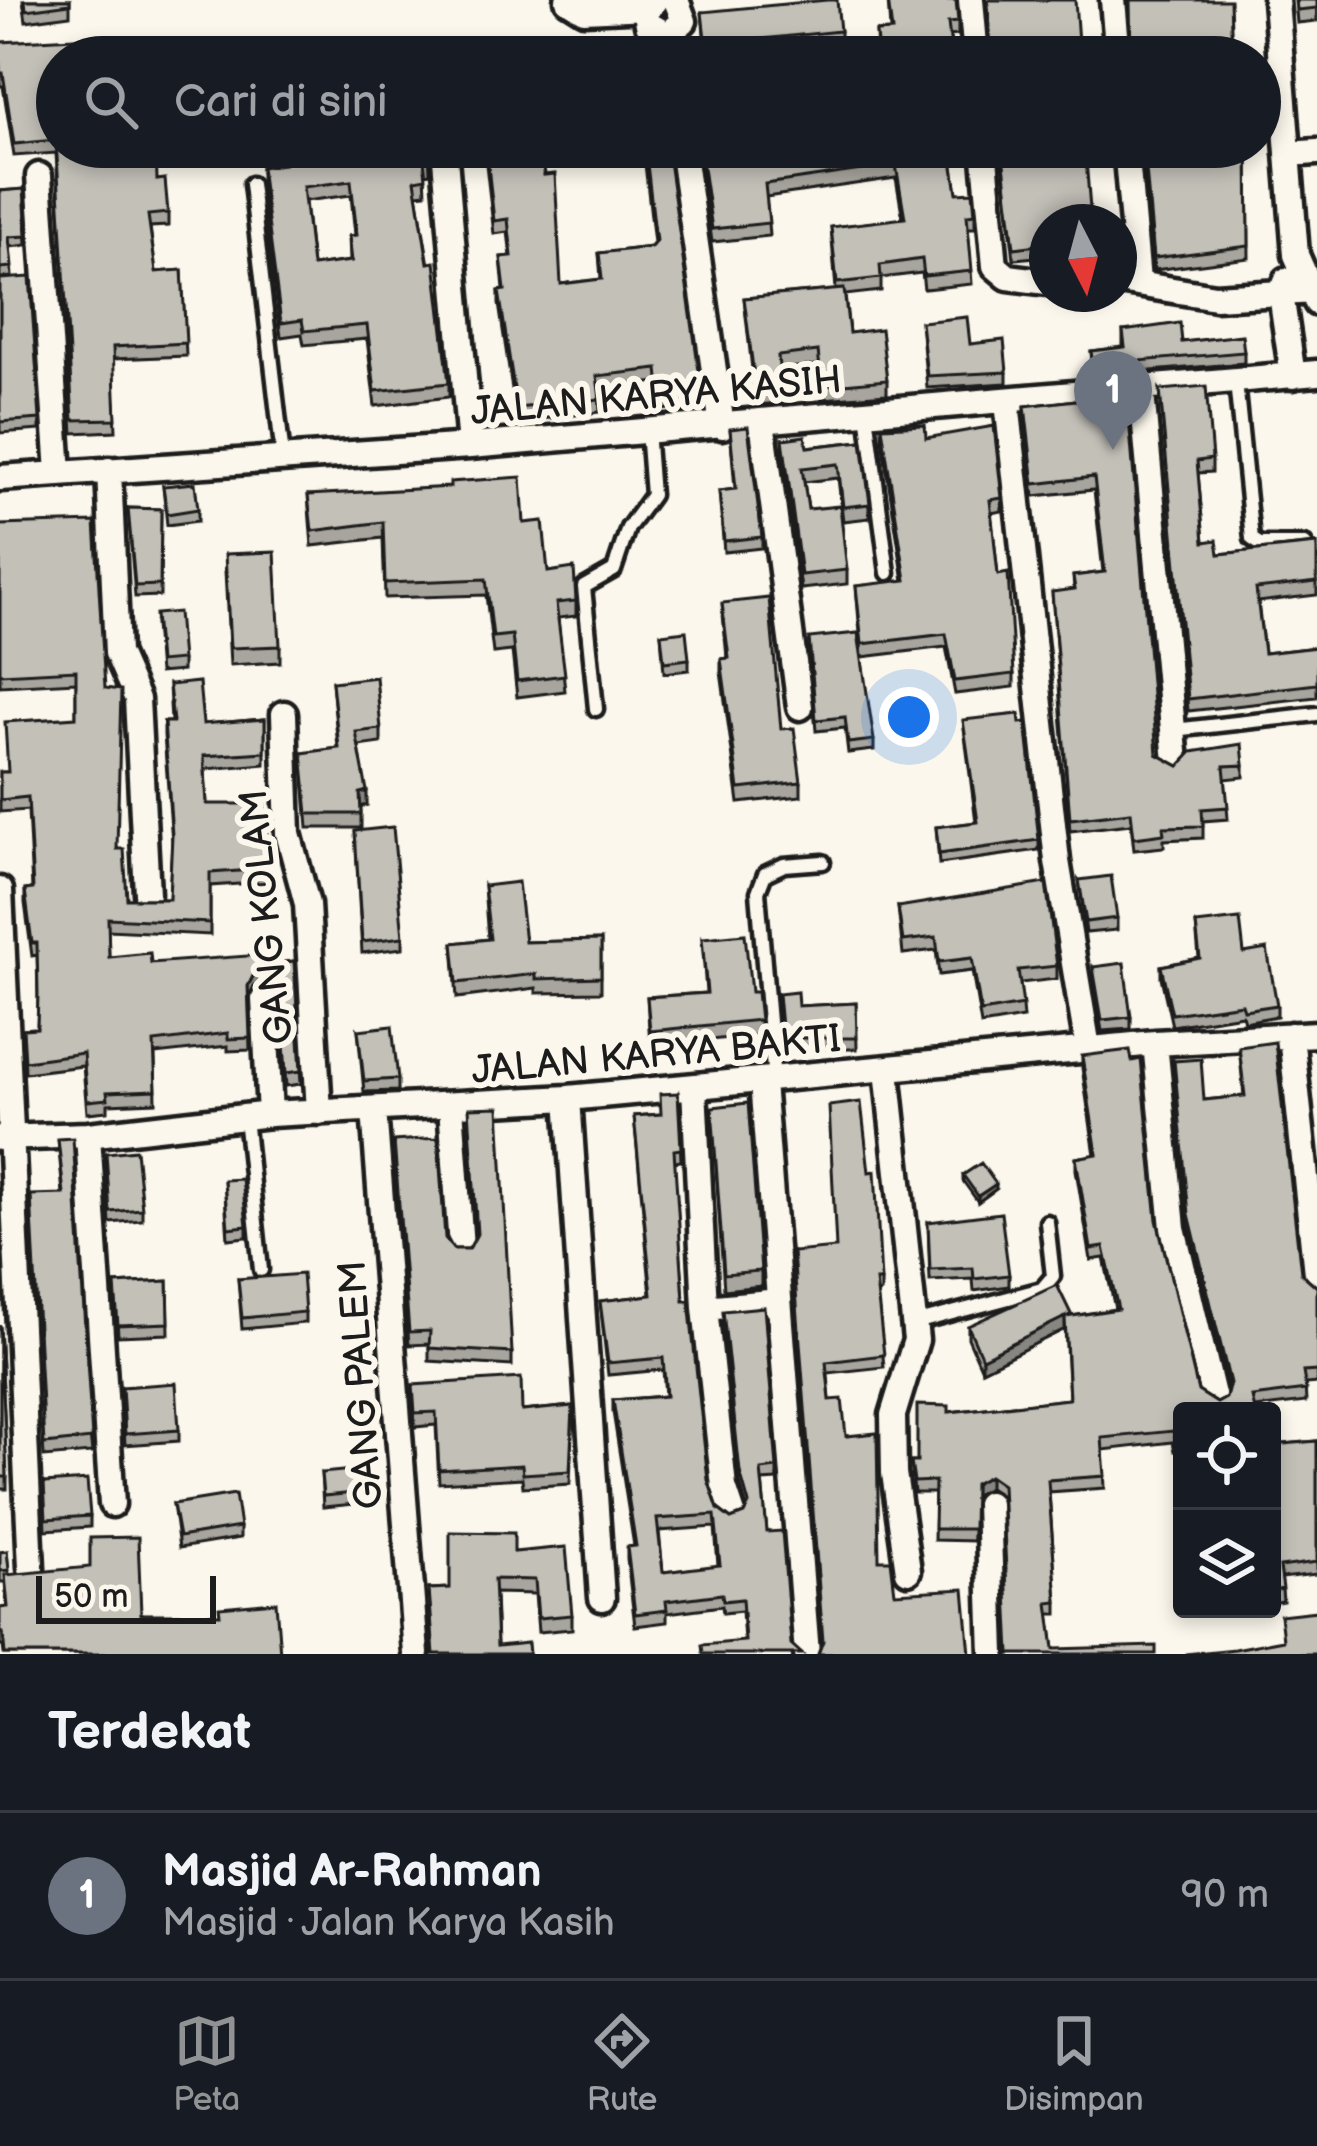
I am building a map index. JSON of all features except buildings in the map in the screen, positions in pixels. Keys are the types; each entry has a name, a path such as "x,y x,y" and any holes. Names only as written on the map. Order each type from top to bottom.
{"street":[{"path":"568,0 584,10 651,3 651,29 658,36"},
{"path":"971,0 974,36"},
{"path":"1113,0 1116,36"},
{"path":"1276,0 1279,36"},
{"path":"675,36 684,21 684,1"},
{"path":"1281,64 1296,255 1316,297"},
{"path":"1288,154 1317,152"},
{"path":"446,168 470,446"},
{"path":"685,168 722,426"},
{"path":"986,168 995,266 1017,280 1029,281"},
{"path":"1126,168 1127,204"},
{"path":"39,176 59,472"},
{"path":"1296,255 1281,294 1305,374"},
{"path":"1137,283 1198,296 1316,297"},
{"name":"JALAN KARYA KASIH","path":"0,478 1142,393 1305,374"},
{"path":"1142,393 1176,762"},
{"path":"1007,402 1057,860 1088,1048"},
{"path":"762,422 800,707"},
{"path":"109,470 118,653 137,699 147,894"},
{"name":"GANG KOLAM","path":"284,714 288,833 308,904 319,1112"},
{"path":"0,890 6,1137 32,1568"},
{"path":"258,1116 263,999"},
{"path":"1304,1034 1317,1283"},
{"name":"JALAN KARYA BAKTI","path":"6,1137 88,1135 258,1116 568,1098 1088,1048 1304,1034"},
{"path":"1155,1043 1170,1208 1214,1399"},
{"path":"886,1070 916,1353 893,1415 894,1474 908,1571"},
{"path":"768,1082 778,1301 807,1654"},
{"path":"694,1088 705,1308 724,1487 734,1514"},
{"path":"568,1098 602,1598"},
{"path":"451,1106 461,1248"},
{"name":"GANG PALEM","path":"374,1110 416,1654"},
{"path":"88,1135 112,1504"},
{"path":"705,1308 778,1301"},
{"path":"988,1504 993,1654"}],"lane":[{"path":"251,184 284,457"},
{"path":"1236,382 1252,539 1260,544 1305,544"},
{"path":"867,413 888,573"},
{"path":"596,709 584,587 611,575 628,528 652,495 647,429"},
{"path":"1174,730 1317,714"},
{"path":"768,1082 758,892 765,874 784,865 823,862"},
{"path":"258,1116 261,1270"},
{"path":"914,1323 1042,1289 1052,1276 1047,1222"}],"place":[{"name":"Masjid Ar-Rahman","path":"1113,450"}]}
